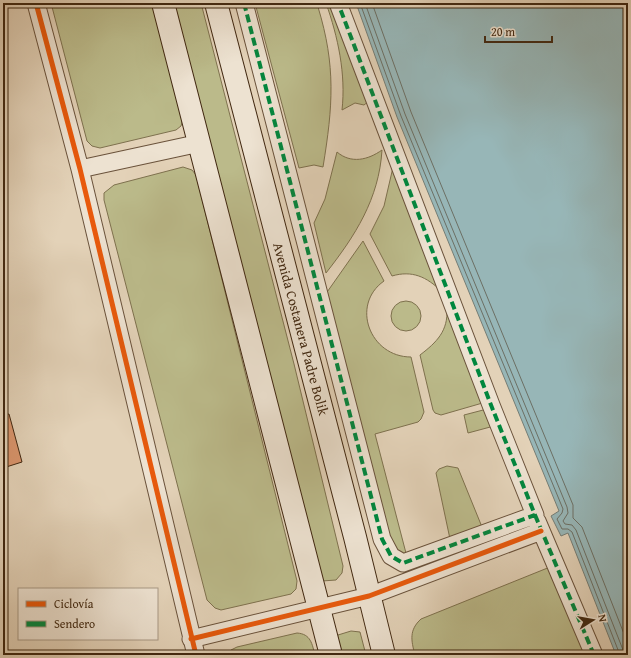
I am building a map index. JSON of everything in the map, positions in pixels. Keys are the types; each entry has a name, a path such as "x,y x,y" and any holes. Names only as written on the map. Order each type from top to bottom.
{"main road":[{"path":"164,3 215,208 331,655"},
{"name":"Avenida Costanera Padre Bolik","path":"216,3 384,655"}],"street":[{"path":"36,3 80,169 196,655"},
{"path":"244,3 373,506 386,549 391,556 403,563 535,515"},
{"path":"338,3 491,405 541,531 594,655"},
{"path":"80,169 200,143"},
{"path":"191,639 369,596 541,531"}],"shaded area":[{"path":"51,3 152,3 183,119 181,126 176,130 100,148 92,146 87,141"},
{"path":"173,3 201,3 294,364 343,566 342,573 336,580 322,581"},
{"path":"255,3 317,3 328,48 331,86 331,105 323,167 314,165 299,168"},
{"path":"326,3 331,3 369,101 364,105 355,103 342,110 342,69 334,29"},
{"path":"382,150 380,168 371,201 356,231 326,273 314,223 325,199 337,152 348,158 360,159 371,156"},
{"path":"394,163 441,291 430,282 413,274 399,274 392,276 370,234 384,206"},
{"path":"183,167 192,170 196,175 297,581 296,589 291,594 221,610 215,608 207,600 104,200 104,193 114,185"},
{"path":"363,241 384,281 374,291 368,303 367,316 369,328 375,339 385,348 397,355 411,357 424,412 418,422 375,434 407,557 394,553 325,295"},
{"path":"406,301 417,305 421,316 417,327 406,331 395,327 391,316 395,305"},
{"path":"447,309 486,402 441,415 435,413 433,410 420,355 436,341 443,330 446,324"},
{"path":"487,409 494,426 468,433 464,415"},
{"path":"447,466 458,468 482,527 450,539 436,473 439,469"},
{"path":"550,567 585,655 415,655 412,636 414,627 421,619"},
{"path":"351,631 360,632 366,655 341,655 336,638 338,635"},
{"path":"297,633 305,635 310,640 315,655 228,655 231,650 237,647"}],"water":[{"path":"356,3 628,3 628,655 616,655 568,533 561,536 551,516 559,511 397,117"}],"building":[{"path":"9,414 22,462 3,468 3,415"}],"marked path":[{"path":"244,3 382,539 391,556 403,563 535,515 491,405 338,3"},
{"path":"535,515 594,655"}],"cycle path":[{"path":"36,3 80,169 196,655"},
{"path":"191,639 369,596 541,531"}]}
